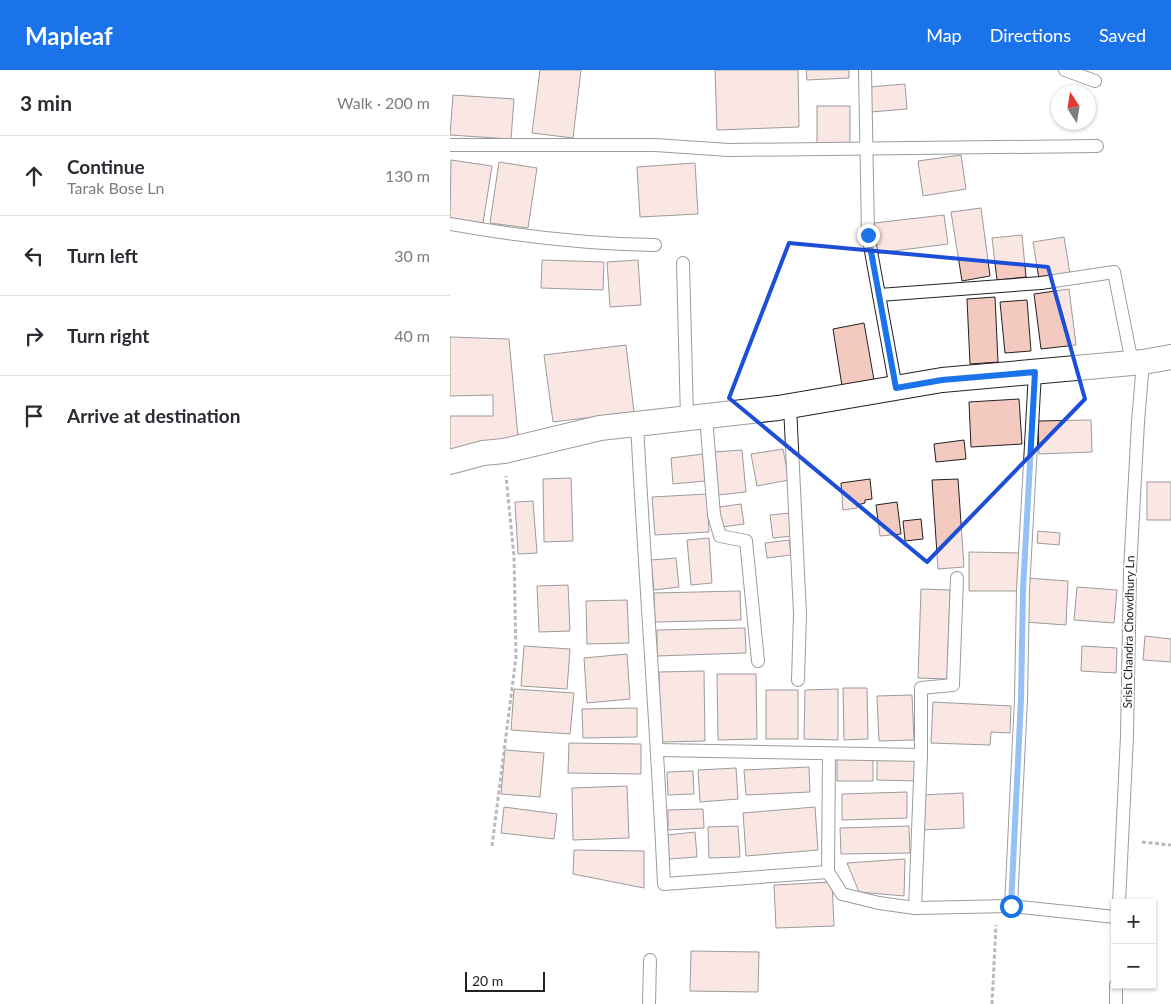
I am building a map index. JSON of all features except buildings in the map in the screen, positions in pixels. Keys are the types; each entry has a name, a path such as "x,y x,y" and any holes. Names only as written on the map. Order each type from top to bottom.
{"street":[{"path":"450,462 600,428 790,406 942,380 1138,363 1171,357"}],"lane":[{"path":"865,70 868,235 896,388"},
{"path":"1065,70 1095,81"},
{"path":"450,144 655,145 729,150 1097,146"},
{"path":"450,224 505,234 625,245 655,245"},
{"path":"682,263 697,418 714,515 720,536 746,541 758,661"},
{"name":"Srish Chandra Chowdhury Ln","path":"879,295 1041,284 1114,272 1138,363 1138,422 1130,571 1127,736 1119,899"},
{"path":"1011,906 1021,699 1023,590 1035,372"},
{"path":"790,406 800,614 798,680"},
{"path":"637,424 648,628 658,750 664,884 828,872"},
{"path":"915,908 921,755 921,688 953,685 957,578"},
{"path":"658,750 921,755"},
{"path":"829,754 828,872 842,894 915,908 1011,906 1111,917"},
{"path":"649,1004 650,960"},
{"path":"1116,989 1116,1004"}],"path":[{"path":"492,846 516,658 514,556 504,451"},
{"path":"1122,839 1171,845"},
{"path":"992,1004 997,906"}],"highlighted area":[{"path":"789,243 1048,267 1085,399 927,562 729,398"}],"route":[{"path":"868,235 896,388 942,380 1035,372 1023,590 1017,809 1011,906"}]}
